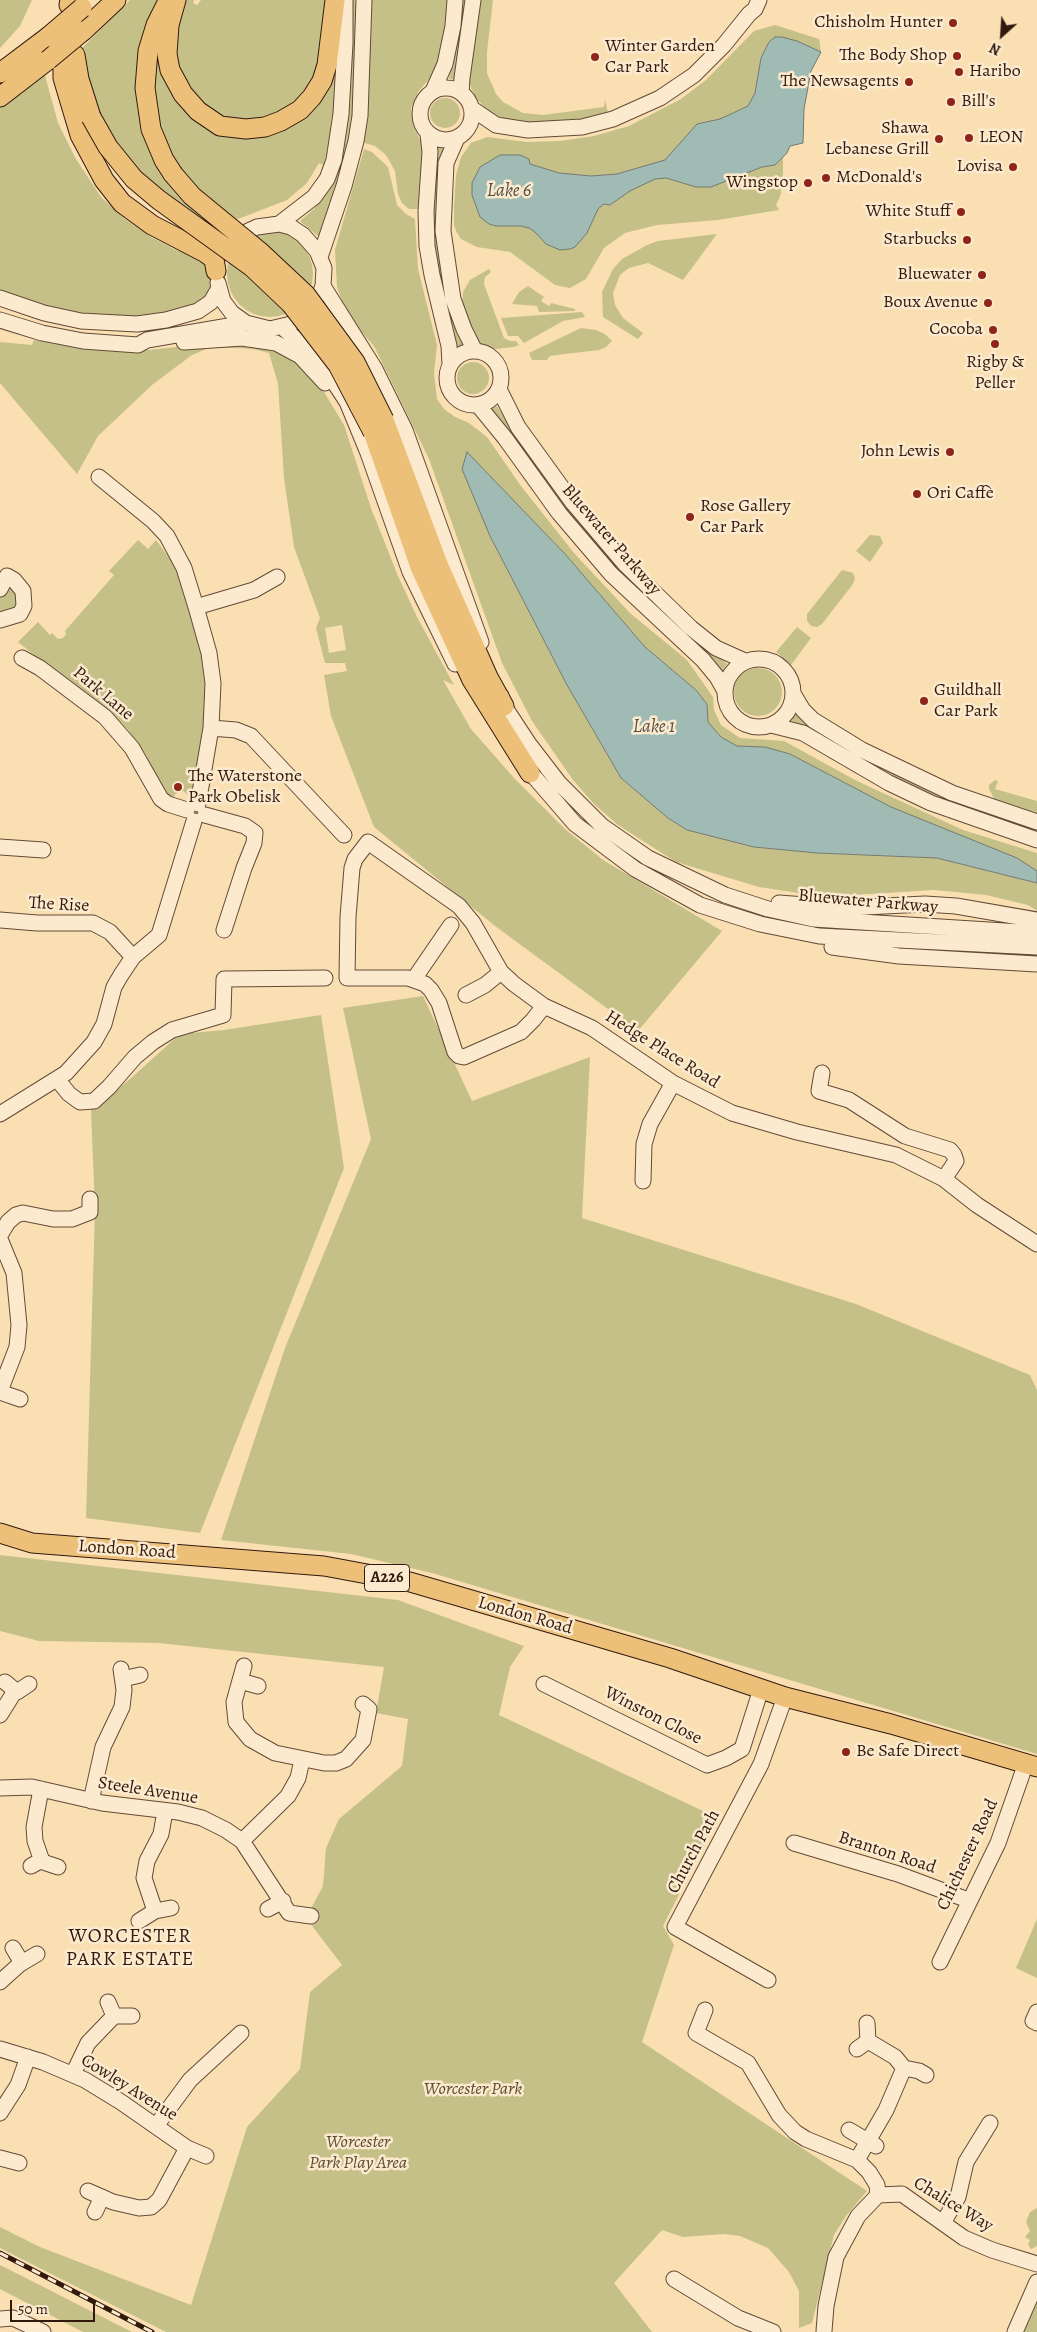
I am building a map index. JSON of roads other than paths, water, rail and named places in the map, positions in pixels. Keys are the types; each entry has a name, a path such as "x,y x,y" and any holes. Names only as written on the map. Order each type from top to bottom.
{"main road":[{"path":"0,97 62,60 83,30 116,0"},
{"path":"169,0 150,41 145,67 146,110 153,135 173,174 192,196 259,252 306,295 355,362 379,426 438,564 488,677 504,706"},
{"path":"176,0 169,24 167,54 170,70 183,94 198,111 220,126 246,129 265,127 281,122 300,110 312,96 322,81 327,66 335,0"},
{"path":"0,73 48,37 76,2"},
{"path":"62,60 79,79 91,117 108,147 134,179 159,200 252,267 291,304 338,365 379,426 420,567 472,680 530,773"},
{"path":"62,60 63,78 80,135 104,180 122,203 152,225 198,248 214,259 219,272"},
{"name":"London Road","path":"0,1533 32,1543 324,1566 410,1582 670,1658 786,1697 1032,1765"}],"street":[{"path":"279,224 314,197 326,181 334,160 341,114 345,44 345,0"},
{"path":"320,257 344,186 356,141 360,116 364,0"},
{"path":"455,0 453,26 445,64 433,91 422,103 420,111 420,120 428,134 430,152 426,211 427,246 449,346 450,364 446,381 454,397 461,402 478,405 487,402 499,389"},
{"path":"461,93 473,0"},
{"path":"428,134 442,140 496,125 528,130 560,129 596,124 632,112 660,98 694,75 724,45 748,14 755,9 759,0"},
{"path":"433,91 447,88 461,93 471,108 496,125"},
{"path":"450,364 461,354 475,351 464,329 453,299 443,231 446,163 460,135 471,122 471,108"},
{"path":"244,233 257,227 279,224 291,227 302,234 320,257"},
{"name":"Bluewater Parkway","path":"320,257 324,268 321,293 376,369 405,430 504,706 528,744 559,783 602,826 648,858 726,894 768,909 813,919 1037,940"},
{"path":"0,298 36,310 81,321 138,324 166,320 198,311 211,302 219,272"},
{"path":"219,272 223,302 232,313 246,323"},
{"path":"0,320 42,333 83,341 138,345 226,339 276,343 300,356 323,382 347,402"},
{"path":"138,345 147,340 246,323"},
{"name":"Bluewater Parkway","path":"246,323 270,328 290,324 319,359 347,402 368,453 410,572 461,676 494,727 530,773 575,824 635,870 700,905 760,924 820,936 1037,940"},
{"name":"Bluewater Parkway","path":"475,351 489,356 495,361 501,376 499,389 518,427 573,503 624,563 691,628 716,648 745,661 765,658 776,662 785,669 791,679 794,695 803,710 813,720 870,754 952,793 1037,822"},
{"name":"Bluewater Parkway","path":"478,405 505,438 559,513 611,574 703,660 717,677 725,691 726,702 731,713 739,720 749,726 771,725 803,733 889,783 931,802 1037,840"},
{"path":"0,1114 72,1068 94,1042 106,1019 116,983 133,957 159,935 196,812 211,728 213,683 209,653 184,568 167,536 153,521 99,477"},
{"path":"0,589 7,576 14,580 22,590 24,606 21,614 0,620"},
{"path":"196,607 254,590 277,577"},
{"name":"Park Lane","path":"22,658 40,668 105,717 132,748 161,799 168,804 251,829 256,838 224,930"},
{"path":"725,691 730,673 745,661"},
{"path":"771,725 787,713 794,695"},
{"path":"211,728 236,730 251,736 344,834"},
{"name":"Hedge Place Road","path":"414,979 346,978 352,868 355,859 368,842 459,906 472,923 501,972 544,1006 592,1028 673,1083 732,1113 796,1132 896,1155 944,1179 977,1205 1037,1244"},
{"path":"0,847 43,850"},
{"path":"726,894 807,906 844,908 926,904 956,906 1037,920"},
{"path":"700,905 777,934 812,943 899,956 1037,964"},
{"name":"The Rise","path":"0,920 93,924 110,932 133,957"},
{"path":"451,926 414,979 431,990 439,1003 455,1052 459,1056 464,1057 521,1032 544,1006"},
{"path":"466,995 485,985 501,972"},
{"path":"57,1079 69,1094 80,1102 94,1101 135,1057 154,1042 172,1030 223,1015 224,979 325,978"},
{"path":"822,1072 819,1091 849,1100 905,1136 950,1150 954,1154 956,1161 944,1179"},
{"path":"642,1181 644,1144 650,1124 673,1083"},
{"path":"20,1399 0,1391 16,1351 19,1324 14,1273 0,1237 14,1215 23,1213 56,1219 72,1219 90,1212 90,1199"},
{"path":"244,1666 234,1706 235,1719 239,1728 250,1739 266,1749 302,1760 340,1762 350,1756 360,1745 364,1737 369,1709 363,1704"},
{"path":"91,1801 103,1747 121,1711 124,1695 122,1674 140,1674"},
{"path":"240,1681 258,1686"},
{"path":"0,1715 10,1686 19,1692 29,1684"},
{"name":"Winston Close","path":"544,1684 707,1765 726,1758 742,1749 761,1689"},
{"name":"Church Path","path":"768,1980 675,1927 760,1764 786,1697"},
{"path":"242,1841 291,1791 298,1778 302,1760"},
{"name":"Chichester Road","path":"940,1962 968,1900 998,1843 1032,1765"},
{"name":"Steele Avenue","path":"0,1788 21,1786 91,1801 202,1818 226,1830 242,1841 290,1913 310,1916"},
{"path":"41,1789 34,1827 36,1863 58,1866"},
{"path":"154,1912 145,1885 145,1868 162,1831 166,1811"},
{"name":"Branton Road","path":"794,1843 898,1874 968,1900"},
{"path":"268,1908 283,1901"},
{"path":"139,1921 154,1912 171,1908"},
{"path":"13,1948 22,1962"},
{"path":"0,1982 22,1962 37,1954"},
{"path":"73,2074 88,2043 111,2009 132,2016"},
{"path":"704,2010 696,2033 748,2063 779,2115 795,2132 818,2145 857,2160 877,2185 878,2195 858,2216 836,2257 821,2332"},
{"path":"1037,2012 1034,2021 1037,2023"},
{"path":"867,2023 862,2045 895,2056 904,2068 922,2071"},
{"path":"156,2126 190,2080 242,2033"},
{"name":"Cowley Avenue","path":"0,2048 73,2074 121,2102 187,2148 206,2156"},
{"path":"0,2113 18,2084 28,2057"},
{"path":"857,2160 872,2144 904,2068"},
{"path":"943,2223 958,2197 966,2162 990,2123"},
{"path":"849,2130 872,2144"},
{"path":"95,2212 95,2194 139,2208 151,2207 159,2200 187,2148"},
{"path":"1,2162 19,2163"},
{"name":"Chalice Way","path":"878,2195 902,2194 971,2241 1037,2264"},
{"path":"674,2279 738,2318 772,2332"},
{"path":"1016,2332 1037,2282"},
{"path":"0,2319 13,2318 42,2332"}],"water":[{"name":"Lake 6","path":"775,37 797,41 821,52 811,71 804,109 803,143 790,146 787,153 775,165 762,167 711,187 696,187 666,178 655,179 630,191 610,205 604,204 598,209 587,233 575,247 570,249 560,250 546,244 529,228 521,226 496,226 489,224 480,217 472,195 472,183 480,167 500,155 520,155 529,159 530,164 559,173 591,176 617,174 665,160 697,124 720,119 748,106 755,93 761,58 769,42"},
{"name":"Lake 1","path":"467,452 566,555 645,647 696,690 707,704 708,722 721,737 737,746 765,747 790,754 891,807 1017,858 1037,871 1037,883 937,858 817,853 754,847 687,830 668,818 621,778 567,685 490,536 462,469"}],"railway":[{"path":"0,2253 152,2332"}],"place":[{"name":"Chisholm Hunter","path":"953,23"},
{"name":"The Body Shop","path":"957,56"},
{"name":"Winter Garden Car Park","path":"595,57"},
{"name":"Haribo","path":"959,72"},
{"name":"The Newsagents","path":"909,82"},
{"name":"Bill's","path":"951,102"},
{"name":"LEON","path":"969,138"},
{"name":"Shawa Lebanese Grill","path":"939,139"},
{"name":"Lovisa","path":"1013,167"},
{"name":"McDonald's","path":"826,178"},
{"name":"Wingstop","path":"808,183"},
{"name":"White Stuff","path":"961,212"},
{"name":"Starbucks","path":"967,240"},
{"name":"Bluewater","path":"982,275"},
{"name":"Boux Avenue","path":"988,303"},
{"name":"Cocoba","path":"993,330"},
{"name":"Rigby & Peller","path":"995,344"},
{"name":"John Lewis","path":"950,452"},
{"name":"Ori Caffè","path":"917,494"},
{"name":"Rose Gallery Car Park","path":"690,517"},
{"name":"Guildhall Car Park","path":"924,701"},
{"name":"The Waterstone Park Obelisk","path":"178,787"},
{"name":"Be Safe Direct","path":"846,1752"}],"district":[{"name":"WORCESTER PARK ESTATE","path":"130,1948"}],"park label":[{"name":"Worcester Park","path":"473,2090"},
{"name":"Worcester Park Play Area","path":"358,2153"}]}
